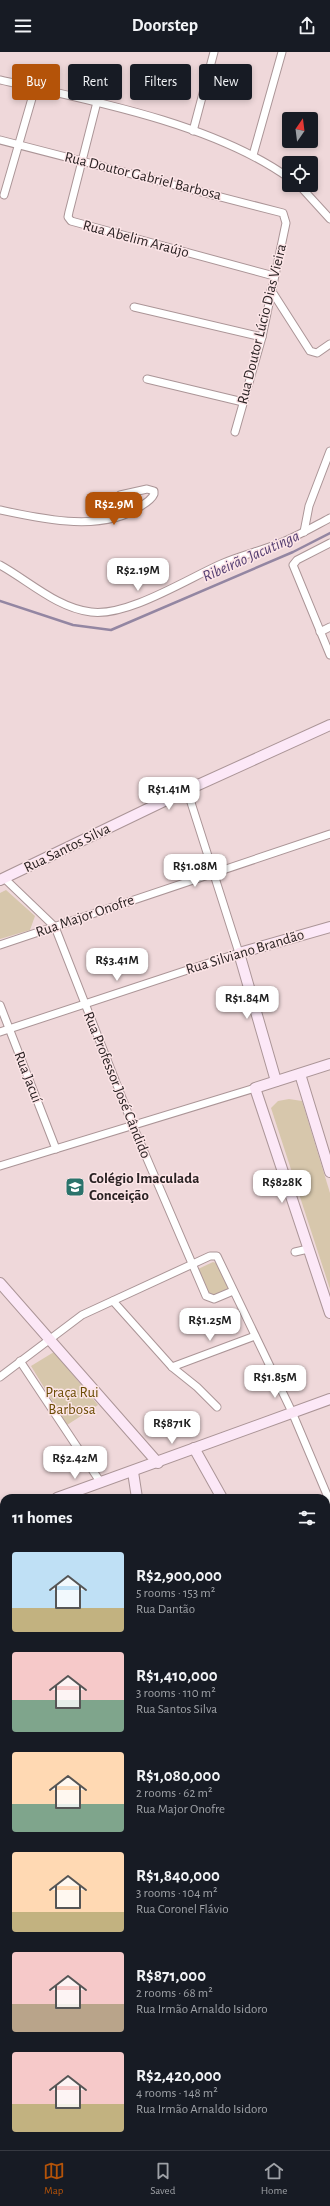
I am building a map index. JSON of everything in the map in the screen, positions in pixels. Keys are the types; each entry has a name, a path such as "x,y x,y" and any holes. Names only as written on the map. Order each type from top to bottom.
{"street":[{"path":"193,131 214,52"},
{"path":"253,155 282,52"},
{"path":"0,80 12,83"},
{"path":"60,94 98,102 193,131 253,155 282,174"},
{"path":"4,195 32,100"},
{"name":"Rua Abelim Araújo","path":"98,102 69,212 68,217 71,221 274,276"},
{"name":"Rua Doutor Gabriel Barbosa","path":"0,140 281,212 285,216"},
{"path":"305,192 330,219"},
{"name":"Rua Doutor Lúcio Dias Vieira","path":"235,432 262,337 286,223 285,216"},
{"path":"271,290 310,351 317,353 330,344"},
{"path":"134,307 262,337"},
{"path":"147,379 243,402"},
{"path":"304,532 309,506 330,451"},
{"path":"0,510 63,521 85,522 130,512 149,500 154,494 154,491 147,489 120,495"},
{"path":"0,565 20,576 42,593 67,604 91,612 113,612 131,606 223,563 278,544 330,518"},
{"path":"330,543 298,560 294,565 330,655"},
{"path":"320,632 330,627"},
{"name":"Rua Santos Silva","path":"1,877 330,725"},
{"path":"187,790 212,872 239,952 276,1081"},
{"name":"Rua Major Onofre","path":"0,944 55,927 212,872 330,834"},
{"path":"1,877 55,927"},
{"name":"Rua Professor José Cândido","path":"55,927 133,1126 191,1265 206,1296 214,1299 233,1291"},
{"name":"Rua Silviano Brandão","path":"0,1032 239,952 330,927"},
{"name":"Rua Jacuí","path":"0,1005 56,1149"},
{"path":"0,1166 330,1064"},
{"path":"300,1074 330,1172"},
{"path":"255,1088 330,1313"},
{"path":"295,1252 308,1249"},
{"path":"0,1377 82,1315 210,1256 217,1256 292,1412 327,1494"},
{"path":"0,1284 158,1462"},
{"path":"113,1301 172,1367 197,1387 217,1407"},
{"path":"172,1367 255,1336"},
{"path":"20,1361 101,1483"},
{"path":"69,1494 133,1472 194,1448 330,1399"},
{"path":"194,1448 220,1494"},
{"path":"133,1472 136,1494"}],"green space":[{"path":"6,890 35,916 30,930 0,939 0,893"},
{"path":"289,1099 302,1101 330,1193 330,1289 271,1108 278,1101"},
{"path":"213,1262 219,1264 230,1289 215,1295 209,1294 198,1269"},
{"name":"Praça Rui Barbosa","path":"54,1352 98,1405 67,1425 31,1366"}],"waterway":[{"name":"Ribeirão Jacutinga","path":"0,601 73,625 111,630 293,552 330,533"}],"place":[{"name":"Colégio Imaculada Conceição","path":"75,1187"}]}
